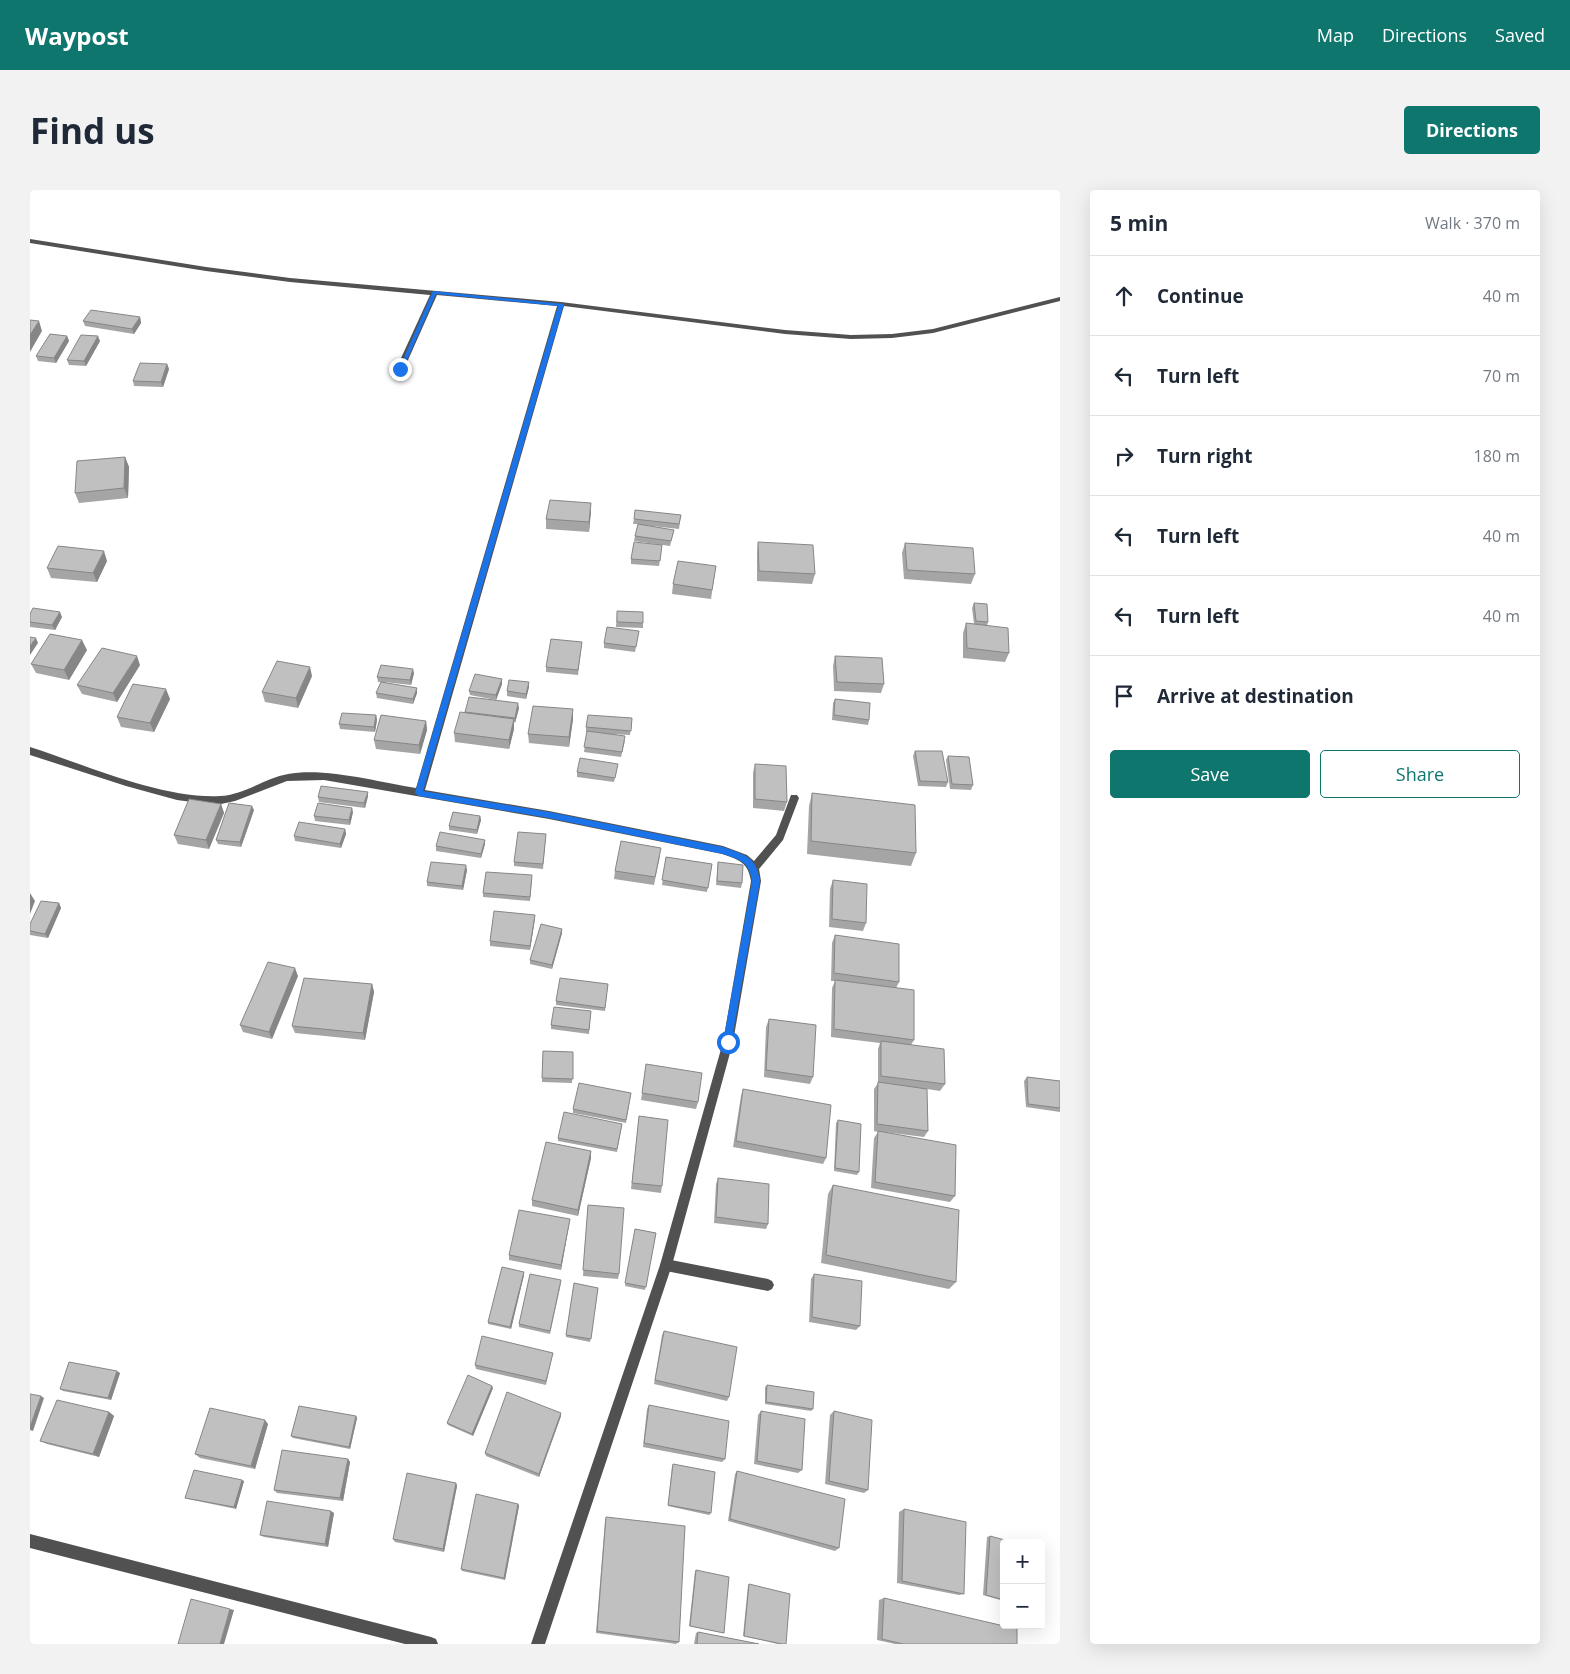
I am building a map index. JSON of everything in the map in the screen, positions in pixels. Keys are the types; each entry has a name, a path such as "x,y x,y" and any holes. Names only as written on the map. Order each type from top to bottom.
{"street":[{"path":"31,243 206,270 434,294 561,304 785,332 851,337 892,336 933,331 1060,299"},
{"path":"400,369 434,294"},
{"path":"419,793 561,304"},
{"path":"30,751 135,784 173,794 209,800 238,797 277,780 309,775 549,815 723,850 744,858 754,868 756,881 728,1042 666,1265 538,1644"},
{"path":"754,868 780,837 794,798"},
{"path":"666,1265 768,1285"},
{"path":"30,1541 431,1644"}],"building":[{"path":"91,310 140,317 132,329 83,321"},
{"path":"30,320 39,321 30,335"},
{"path":"50,334 67,336 54,358 36,356"},
{"path":"81,335 98,336 84,361 67,360"},
{"path":"140,363 167,364 161,382 133,381"},
{"path":"125,457 124,488 75,493 77,461"},
{"path":"550,500 591,503 589,522 546,519"},
{"path":"635,510 681,515 679,524 634,519"},
{"path":"638,524 674,530 671,541 635,536"},
{"path":"634,542 662,545 660,561 631,559"},
{"path":"758,542 813,545 815,574 759,571"},
{"path":"905,543 973,548 975,574 907,570"},
{"path":"58,546 104,551 93,573 47,568"},
{"path":"678,561 716,566 712,590 673,584"},
{"path":"974,603 987,604 988,622 976,621"},
{"path":"33,608 60,612 52,625 30,622 30,614"},
{"path":"617,611 643,612 643,623 617,622"},
{"path":"966,623 1008,628 1009,653 967,648"},
{"path":"607,627 639,631 636,647 604,643"},
{"path":"50,634 82,640 64,670 31,664"},
{"path":"30,637 36,638 30,646"},
{"path":"551,639 582,642 578,670 546,667"},
{"path":"102,648 137,656 113,693 77,685"},
{"path":"835,656 882,658 884,684 837,682"},
{"path":"277,661 310,667 296,698 262,692"},
{"path":"381,665 413,669 410,680 377,677"},
{"path":"475,674 502,679 496,695 469,691"},
{"path":"509,680 529,682 526,694 507,691"},
{"path":"381,682 417,688 413,699 376,693"},
{"path":"133,684 166,689 150,723 117,717"},
{"path":"469,697 518,703 515,718 465,712"},
{"path":"835,699 870,703 869,720 834,715"},
{"path":"533,706 573,709 569,737 528,734"},
{"path":"460,712 514,719 509,740 454,733"},
{"path":"342,713 376,715 374,727 339,724"},
{"path":"381,715 426,721 419,745 374,740"},
{"path":"588,715 632,718 631,731 586,727"},
{"path":"587,731 625,736 622,752 584,747"},
{"path":"915,751 942,751 948,782 920,781"},
{"path":"948,756 969,757 973,785 952,784"},
{"path":"580,758 618,764 615,778 577,772"},
{"path":"755,764 786,766 787,802 755,799"},
{"path":"321,786 368,792 364,803 318,797"},
{"path":"812,793 915,805 916,853 811,841"},
{"path":"189,799 221,804 206,840 174,835"},
{"path":"229,803 252,806 240,842 216,840"},
{"path":"318,803 352,808 349,820 314,816"},
{"path":"453,812 480,816 477,830 449,826"},
{"path":"299,822 345,829 340,844 294,836"},
{"path":"440,832 485,840 481,854 436,846"},
{"path":"518,832 546,834 543,864 514,862"},
{"path":"621,841 661,848 655,877 615,871"},
{"path":"666,857 712,864 708,888 662,880"},
{"path":"431,862 466,865 462,886 427,882"},
{"path":"718,862 743,865 742,883 717,881"},
{"path":"486,872 532,875 530,897 483,893"},
{"path":"833,880 867,884 866,923 832,919"},
{"path":"41,901 59,903 45,934 30,931 30,924"},
{"path":"494,911 535,915 530,946 490,941"},
{"path":"541,924 562,929 552,965 530,960"},
{"path":"835,935 899,944 899,982 834,973"},
{"path":"268,962 295,968 269,1032 240,1025"},
{"path":"304,978 372,984 363,1033 292,1026"},
{"path":"560,978 608,984 605,1008 556,1001"},
{"path":"835,980 914,990 914,1040 834,1029"},
{"path":"554,1007 591,1011 589,1030 551,1025"},
{"path":"769,1019 816,1025 813,1077 766,1070"},
{"path":"881,1041 944,1049 945,1084 881,1076"},
{"path":"543,1051 573,1052 573,1079 542,1078"},
{"path":"646,1064 702,1073 698,1102 642,1093"},
{"path":"1027,1077 1060,1081 1060,1108 1028,1104"},
{"path":"878,1082 927,1089 928,1131 877,1124"},
{"path":"579,1083 631,1093 626,1120 573,1109"},
{"path":"743,1089 831,1105 826,1158 736,1141"},
{"path":"564,1112 622,1124 617,1149 558,1138"},
{"path":"639,1116 668,1120 662,1186 632,1183"},
{"path":"838,1120 861,1124 859,1172 835,1168"},
{"path":"878,1131 956,1145 955,1196 875,1182"},
{"path":"546,1142 591,1151 578,1210 532,1200"},
{"path":"718,1178 769,1184 768,1224 716,1217"},
{"path":"833,1185 959,1210 956,1282 826,1255"},
{"path":"588,1205 624,1208 619,1274 583,1270"},
{"path":"519,1210 570,1219 561,1265 509,1255"},
{"path":"635,1229 656,1233 646,1287 625,1283"},
{"path":"502,1267 524,1272 510,1327 488,1322"},
{"path":"530,1274 561,1280 550,1331 519,1324"},
{"path":"814,1274 862,1281 860,1326 812,1317"},
{"path":"574,1283 598,1288 591,1339 566,1335"},
{"path":"664,1331 737,1347 729,1397 655,1380"},
{"path":"482,1336 553,1353 546,1381 475,1365"},
{"path":"69,1362 117,1371 108,1398 60,1389"},
{"path":"468,1375 492,1386 472,1434 447,1423"},
{"path":"767,1385 814,1392 813,1409 766,1402"},
{"path":"507,1392 561,1413 539,1474 485,1453"},
{"path":"30,1394 41,1396 30,1427"},
{"path":"57,1400 109,1412 93,1454 40,1441"},
{"path":"649,1405 729,1421 725,1459 644,1443"},
{"path":"299,1406 356,1416 349,1447 291,1436"},
{"path":"210,1408 265,1420 251,1466 195,1454"},
{"path":"761,1411 805,1419 802,1470 757,1461"},
{"path":"834,1411 872,1420 868,1490 829,1481"},
{"path":"282,1450 348,1459 340,1498 274,1490"},
{"path":"673,1464 715,1472 711,1513 668,1505"},
{"path":"194,1470 242,1480 234,1507 185,1498"},
{"path":"737,1471 845,1499 839,1548 730,1519"},
{"path":"407,1473 456,1483 443,1549 393,1539"},
{"path":"476,1494 518,1504 504,1578 461,1569"},
{"path":"267,1501 331,1511 325,1544 260,1535"},
{"path":"904,1509 966,1522 964,1594 902,1581"},
{"path":"606,1517 685,1526 679,1642 597,1631"},
{"path":"990,1536 1001,1539 1000,1599 986,1595"},
{"path":"696,1570 729,1577 724,1633 690,1626"},
{"path":"749,1584 790,1594 786,1644 744,1636"},
{"path":"884,1598 1000,1625 1000,1629 1017,1629 1017,1644 903,1644 882,1639"},
{"path":"191,1599 230,1609 220,1644 178,1644"},
{"path":"698,1632 759,1644 697,1644"}],"route":[{"path":"400,369 430,305 434,292 561,304 419,793 549,815 723,850 744,858 754,868 756,881 728,1042"}]}
